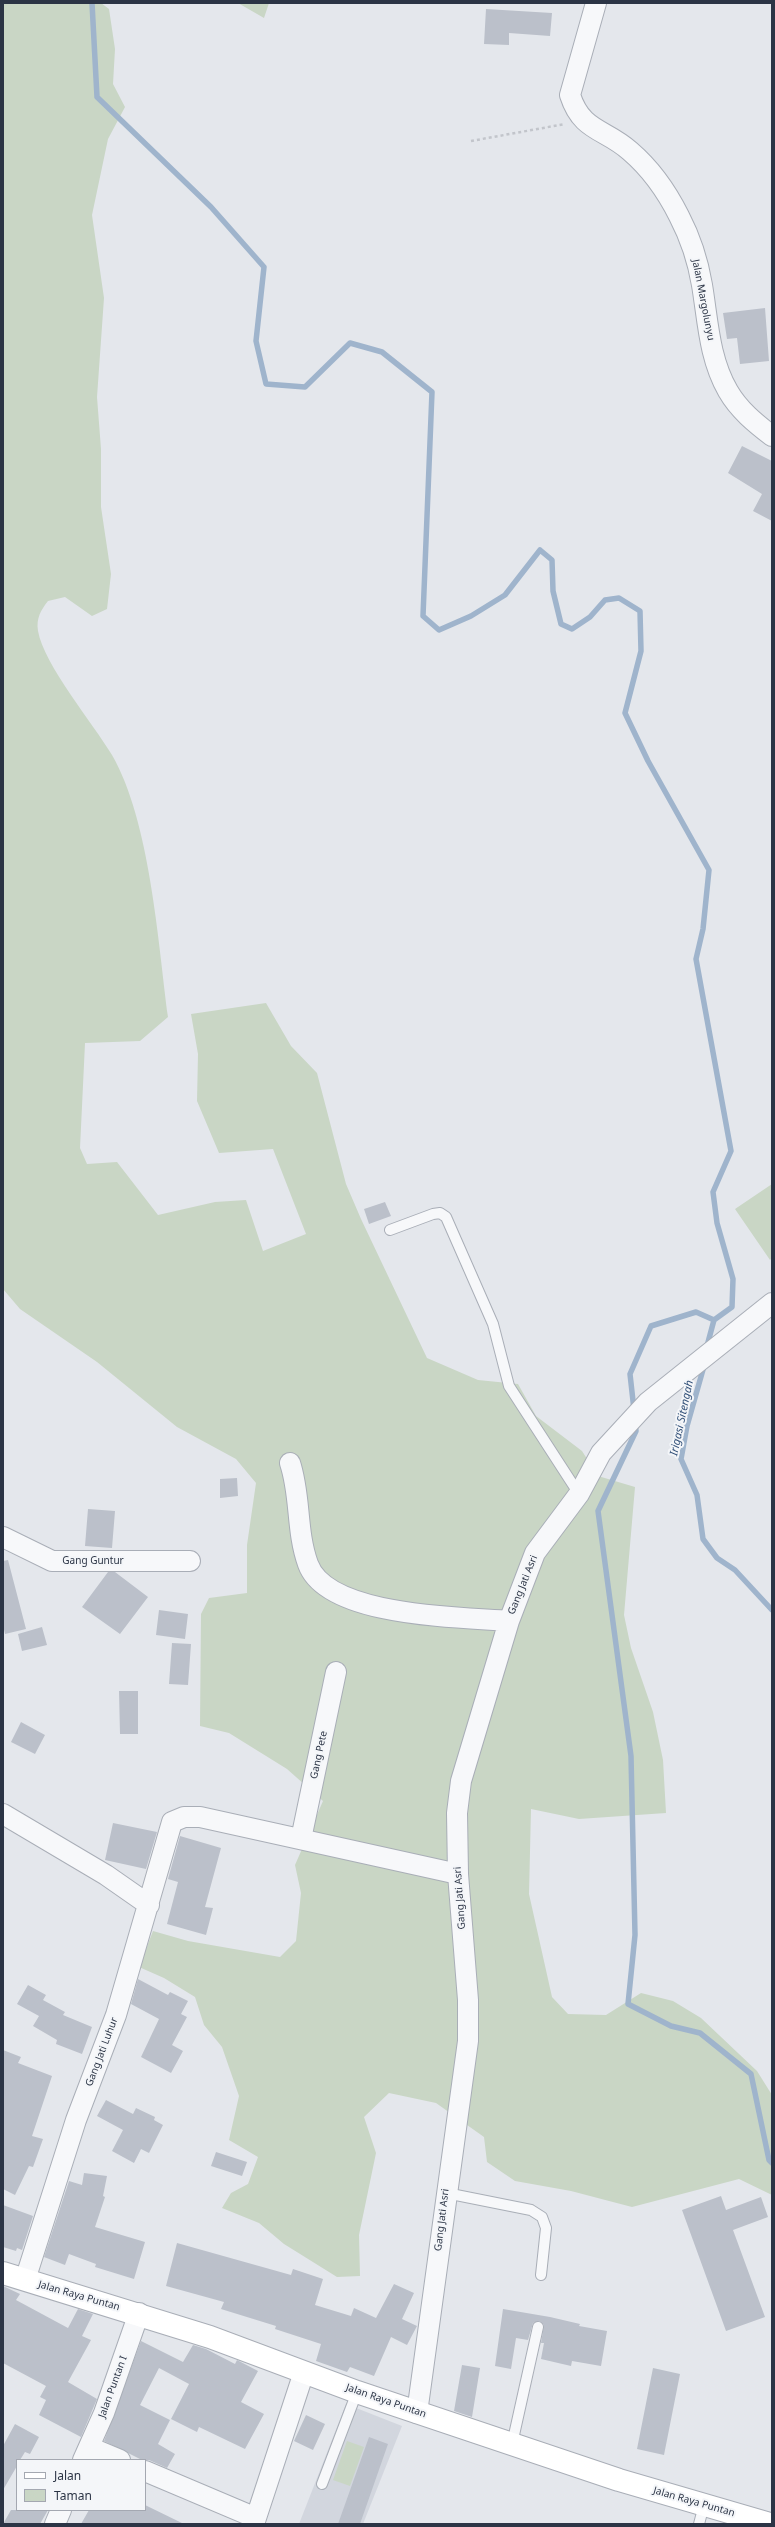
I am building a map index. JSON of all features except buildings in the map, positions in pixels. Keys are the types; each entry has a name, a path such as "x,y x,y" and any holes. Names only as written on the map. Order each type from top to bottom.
{"main road":[{"name":"Jalan Raya Puntan","path":"3,2273 139,2313 356,2392 619,2480 702,2514 770,2524"}],"street":[{"path":"580,118 570,95 596,3"},
{"name":"Jalan Margolunyu","path":"580,118 630,151 657,179 673,203 683,223 698,263 714,360 720,376 749,418 772,436"},
{"name":"Gang Jati Asri","path":"417,2413 468,2041 468,2000 458,1874 457,1813 461,1781 509,1621 535,1553 580,1494 601,1453 648,1402 772,1303"},
{"path":"290,1464 295,1479 300,1536 308,1564 314,1578 326,1588 344,1597 385,1609 509,1621"},
{"name":"Gang Guntur","path":"3,1537 52,1561 190,1561"},
{"name":"Gang Pete","path":"301,1839 336,1672"},
{"path":"3,1814 106,1875 148,1904"},
{"name":"Gang Jati Luhur","path":"25,2280 76,2120 116,2015 172,1822 184,1817 200,1817 301,1839"},
{"path":"301,1839 458,1874"},
{"name":"Jalan Puntan I","path":"86,2453 104,2413 139,2313"},
{"path":"146,2471 255,2521 304,2372"},
{"path":"86,2453 115,2459"},
{"path":"55,2524 61,2511"}],"lane":[{"path":"390,1230 440,1213 452,1224 493,1324 509,1386 580,1494"},
{"path":"446,2193 531,2210 542,2217 546,2228 541,2275"},
{"path":"512,2444 538,2327"},
{"path":"322,2484 356,2392"}],"path":[{"path":"471,141 562,125 580,118"}],"shaded area":[{"path":"346,2404 402,2426 363,2524 299,2524"}],"green space":[{"path":"3,3 101,3 109,9 115,49 113,84 125,107 108,139 92,215 104,298 97,397 101,449 101,507 111,574 107,609 92,616 65,597 48,601 40,614 38,631 42,645 49,660 70,694 104,742 125,782 144,847 156,918 168,1017 140,1041 85,1043 80,1148 87,1164 117,1162 158,1215 215,1202 246,1200 263,1251 306,1234 273,1149 219,1153 197,1101 198,1054 191,1014 266,1003 291,1046 317,1073 346,1184 427,1358 478,1380 518,1384 536,1416 582,1451 598,1476 635,1487 624,1615 631,1648 653,1712 663,1760 666,1813 579,1819 531,1809 529,1894 552,1997 568,2014 606,2015 641,1993 673,2001 701,2018 757,2071 772,2095 772,2195 739,2179 632,2207 571,2191 515,2181 487,2162 484,2137 436,2103 389,2093 364,2117 376,2153 359,2235 360,2276 337,2277 284,2244 259,2223 222,2208 231,2193 248,2184 258,2157 229,2140 239,2096 222,2047 204,2025 195,1997 164,1978 139,1967 153,1931 188,1941 280,1957 296,1941 301,1893 295,1865 323,1801 287,1769 229,1733 200,1726 201,1614 209,1598 247,1593 247,1545 256,1483 236,1459 177,1427 97,1362 20,1309 3,1289"},
{"path":"238,3 269,3 264,18"},
{"path":"772,1184 772,1258 770,1260 735,1209"},
{"path":"347,2441 364,2447 350,2486 333,2480"}],"waterway":[{"path":"92,3 97,97 211,207 264,267 256,341 266,384 305,387 350,343 382,352 432,392 423,616 439,630 471,616 505,595 540,550 552,560 553,591 561,624 572,629 590,617 605,600 619,598 640,611 641,651 625,713 648,761 709,870 703,929 696,959 731,1151 713,1192 717,1223 733,1279 732,1307 714,1320 696,1312 651,1326 630,1374 634,1410"},
{"name":"Irigasi Sitengah","path":"707,1346 714,1320"},
{"name":"Irigasi Sitengah","path":"704,1366 687,1426 681,1459 697,1495 703,1539 717,1558 735,1570 772,1610"},
{"path":"635,1423 636,1431 598,1511 631,1756 635,1935 628,2004 671,2026 700,2033 751,2074 769,2160 772,2163"}]}
